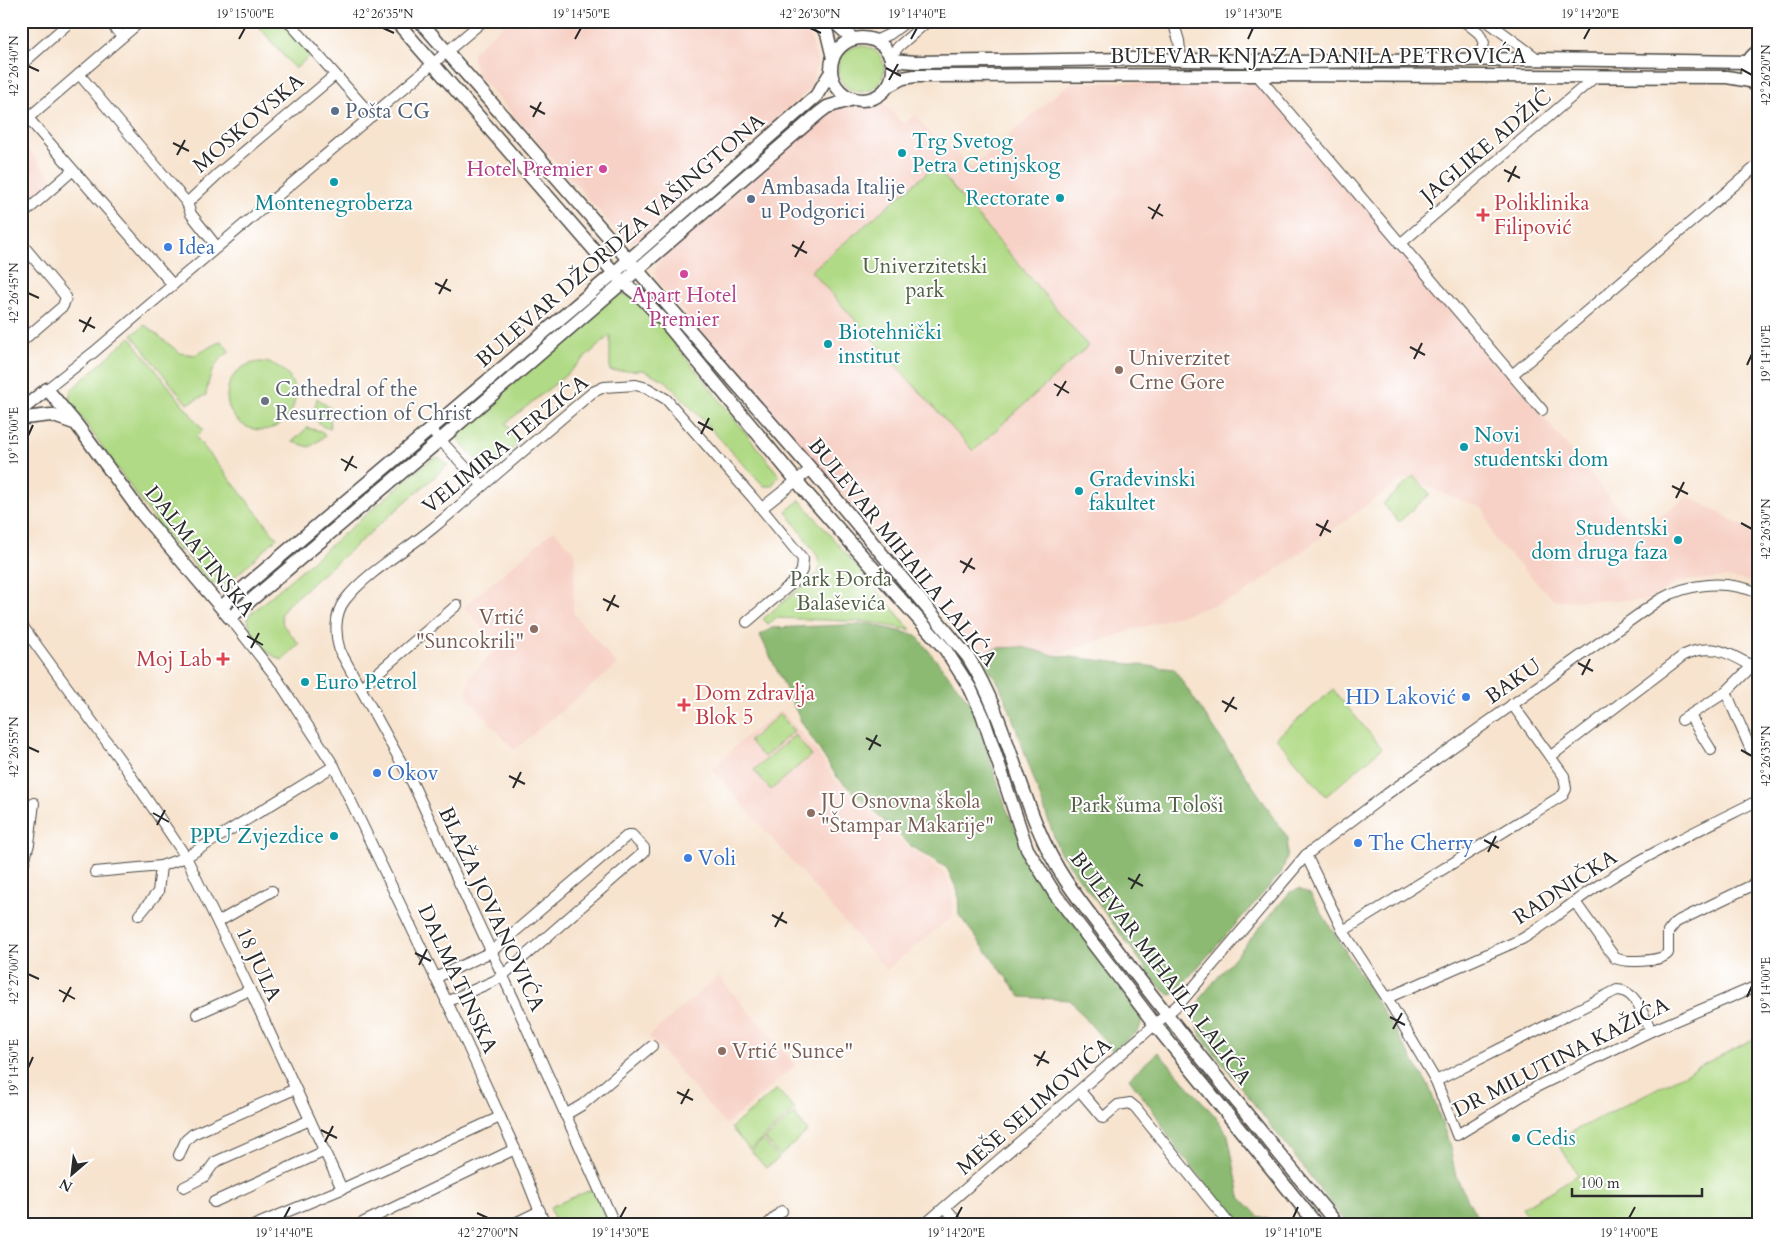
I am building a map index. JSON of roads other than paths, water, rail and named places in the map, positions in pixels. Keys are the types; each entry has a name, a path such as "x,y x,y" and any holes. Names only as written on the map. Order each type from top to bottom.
{"main road":[{"name":"BULEVAR MIHAILA LALIĆA","path":"396,21 618,278 640,296 665,322 797,480 957,666 982,714 1028,849 1055,894 1156,1026 1317,1225"},
{"name":"BULEVAR MIHAILA LALIĆA","path":"420,21 811,469 968,657 984,683 1011,750 1034,819 1065,880 1167,1016 1338,1225"},
{"path":"817,21 827,33 833,58 832,79 840,91 853,99 864,100 875,97 888,86 892,73 891,58 875,41 853,39 839,48 833,58"},
{"path":"833,21 853,39"},
{"path":"1748,62 1759,51"},
{"name":"BULEVAR KNJAZA DANILA PETROVIĆA","path":"891,58 916,62 1181,60 1390,62 1538,59 1748,62 1747,75 1756,87"},
{"name":"BULEVAR DŽORDŽA VAŠINGTONA","path":"632,266 816,96 831,72"},
{"name":"BULEVAR KNJAZA DANILA PETROVIĆA","path":"888,86 902,78 915,76 1257,74 1727,77 1756,87"},
{"name":"BULEVAR DŽORDŽA VAŠINGTONA","path":"230,618 440,440 632,266 819,113 826,108 853,99"},
{"name":"BULEVAR DŽORDŽA VAŠINGTONA","path":"221,607 430,429 618,278"},
{"path":"23,417 50,391"},
{"name":"DALMATINSKA","path":"50,391 142,514 230,618"},
{"path":"23,417 54,415 77,425"}],"street":[{"path":"21,65 71,21"},
{"path":"109,21 122,37"},
{"path":"141,21 79,74 24,114 72,171 174,285"},
{"path":"288,21 335,75"},
{"path":"50,391 217,246 483,21"},
{"path":"875,41 890,34 907,21"},
{"path":"891,58 899,46 928,21"},
{"path":"1173,21 1179,41 1181,60"},
{"path":"1464,21 1479,33 1484,43 1482,53 1473,60"},
{"path":"1487,21 1538,59"},
{"path":"79,74 187,203"},
{"path":"1257,74 1542,410"},
{"name":"MOSKOVSKA","path":"217,246 190,214 187,203 219,173 335,75 372,116"},
{"name":"JAGLIKE ADŽIĆ","path":"1400,244 1595,77"},
{"path":"1512,374 1759,164"},
{"path":"21,216 72,171"},
{"path":"21,243 66,297 64,306 21,342"},
{"name":"VELIMIRA TERZIĆA","path":"340,613 346,599 375,572 432,529 592,392 604,387 636,385 647,388 666,399 762,508 803,559 802,570 798,578 746,622"},
{"path":"430,429 482,485"},
{"path":"762,508 811,469"},
{"name":"BAKU","path":"1167,1016 1306,855 1635,615 1674,592 1722,584 1739,586 1759,593"},
{"path":"361,686 457,605"},
{"name":"BLAŽA JOVANOVIĆA","path":"340,613 336,632 337,642 412,782 615,1225"},
{"name":"DALMATINSKA","path":"230,618 281,684 334,766 500,1117 545,1225"},
{"name":"18 JULA","path":"21,624 123,764 186,856 342,1189"},
{"path":"1551,756 1689,653 1703,648 1725,651 1756,668 1726,692 1686,718 1711,750"},
{"path":"1726,692 1751,750"},
{"path":"1343,931 1563,795 1566,789 1566,782 1551,756 1512,704"},
{"path":"94,872 161,866 186,856 334,766"},
{"name":"RADNIČKA","path":"1387,998 1522,939 1541,928 1575,902 1628,867 1759,800"},
{"path":"21,872 29,844 34,803"},
{"path":"435,978 491,952 628,835 632,835 644,848 644,852 502,976 446,1002"},
{"name":"DR MILUTINA KAŽIĆA","path":"1306,855 1343,931 1387,998 1436,1081 1457,1135 1538,1086 1652,1031 1759,985"},
{"path":"139,915 158,892 161,866"},
{"path":"1575,902 1614,958 1625,961 1659,959 1668,953 1668,932 1676,922 1759,882"},
{"path":"218,922 272,892"},
{"path":"197,1014 250,990"},
{"path":"1436,1081 1617,990 1624,990 1634,998 1652,1031"},
{"name":"MEŠE SELIMOVIĆA","path":"924,1225 1167,1016"},
{"path":"565,1115 582,1105 652,1046"},
{"path":"179,1155 186,1140 193,1134 295,1090"},
{"path":"1080,1091 1103,1118 1118,1105 1130,1103 1136,1108 1230,1225"},
{"path":"255,1225 342,1189 500,1117"},
{"path":"184,1187 204,1178 214,1162 310,1120"},
{"path":"358,1225 514,1148"},
{"path":"214,1202 325,1151"},
{"path":"945,1207 960,1225"},
{"path":"511,1225 540,1211"},
{"path":"767,1225 782,1211"}],"place":[{"name":"Pošta CG","path":"335,111"},
{"name":"Trg Svetog Petra Cetinjskog","path":"902,153"},
{"name":"Hotel Premier","path":"603,169"},
{"name":"Montenegroberza","path":"334,182"},
{"name":"Rectorate","path":"1060,198"},
{"name":"Ambasada Italije u Podgorici","path":"751,199"},
{"name":"Poliklinika Filipović","path":"1483,215"},
{"name":"Idea","path":"168,247"},
{"name":"Apart Hotel Premier","path":"684,274"},
{"name":"Biotehnički institut","path":"828,344"},
{"name":"Univerzitet Crne Gore","path":"1119,370"},
{"name":"Cathedral of the Resurrection of Christ","path":"265,401"},
{"name":"Novi studentski dom","path":"1464,447"},
{"name":"Građevinski fakultet","path":"1079,491"},
{"name":"Studentski dom druga faza","path":"1678,540"},
{"name":"Vrtić \"Suncokrili\"","path":"534,629"},
{"name":"Moj Lab","path":"223,659"},
{"name":"Euro Petrol","path":"305,682"},
{"name":"HD Laković","path":"1466,697"},
{"name":"Dom zdravlja Blok 5","path":"684,705"},
{"name":"Okov","path":"377,773"},
{"name":"JU Osnovna škola \"Štampar Makarije\"","path":"811,813"},
{"name":"PPU Zvjezdice","path":"334,836"},
{"name":"The Cherry","path":"1358,843"},
{"name":"Voli","path":"688,858"},
{"name":"Vrtić \"Sunce\"","path":"722,1051"},
{"name":"Cedis","path":"1516,1138"}],"park label":[{"name":"Univerzitetski park","path":"925,278"},
{"name":"Park Đorđa Balaševića","path":"841,591"},
{"name":"Park šuma Tološi","path":"1147,805"}]}
